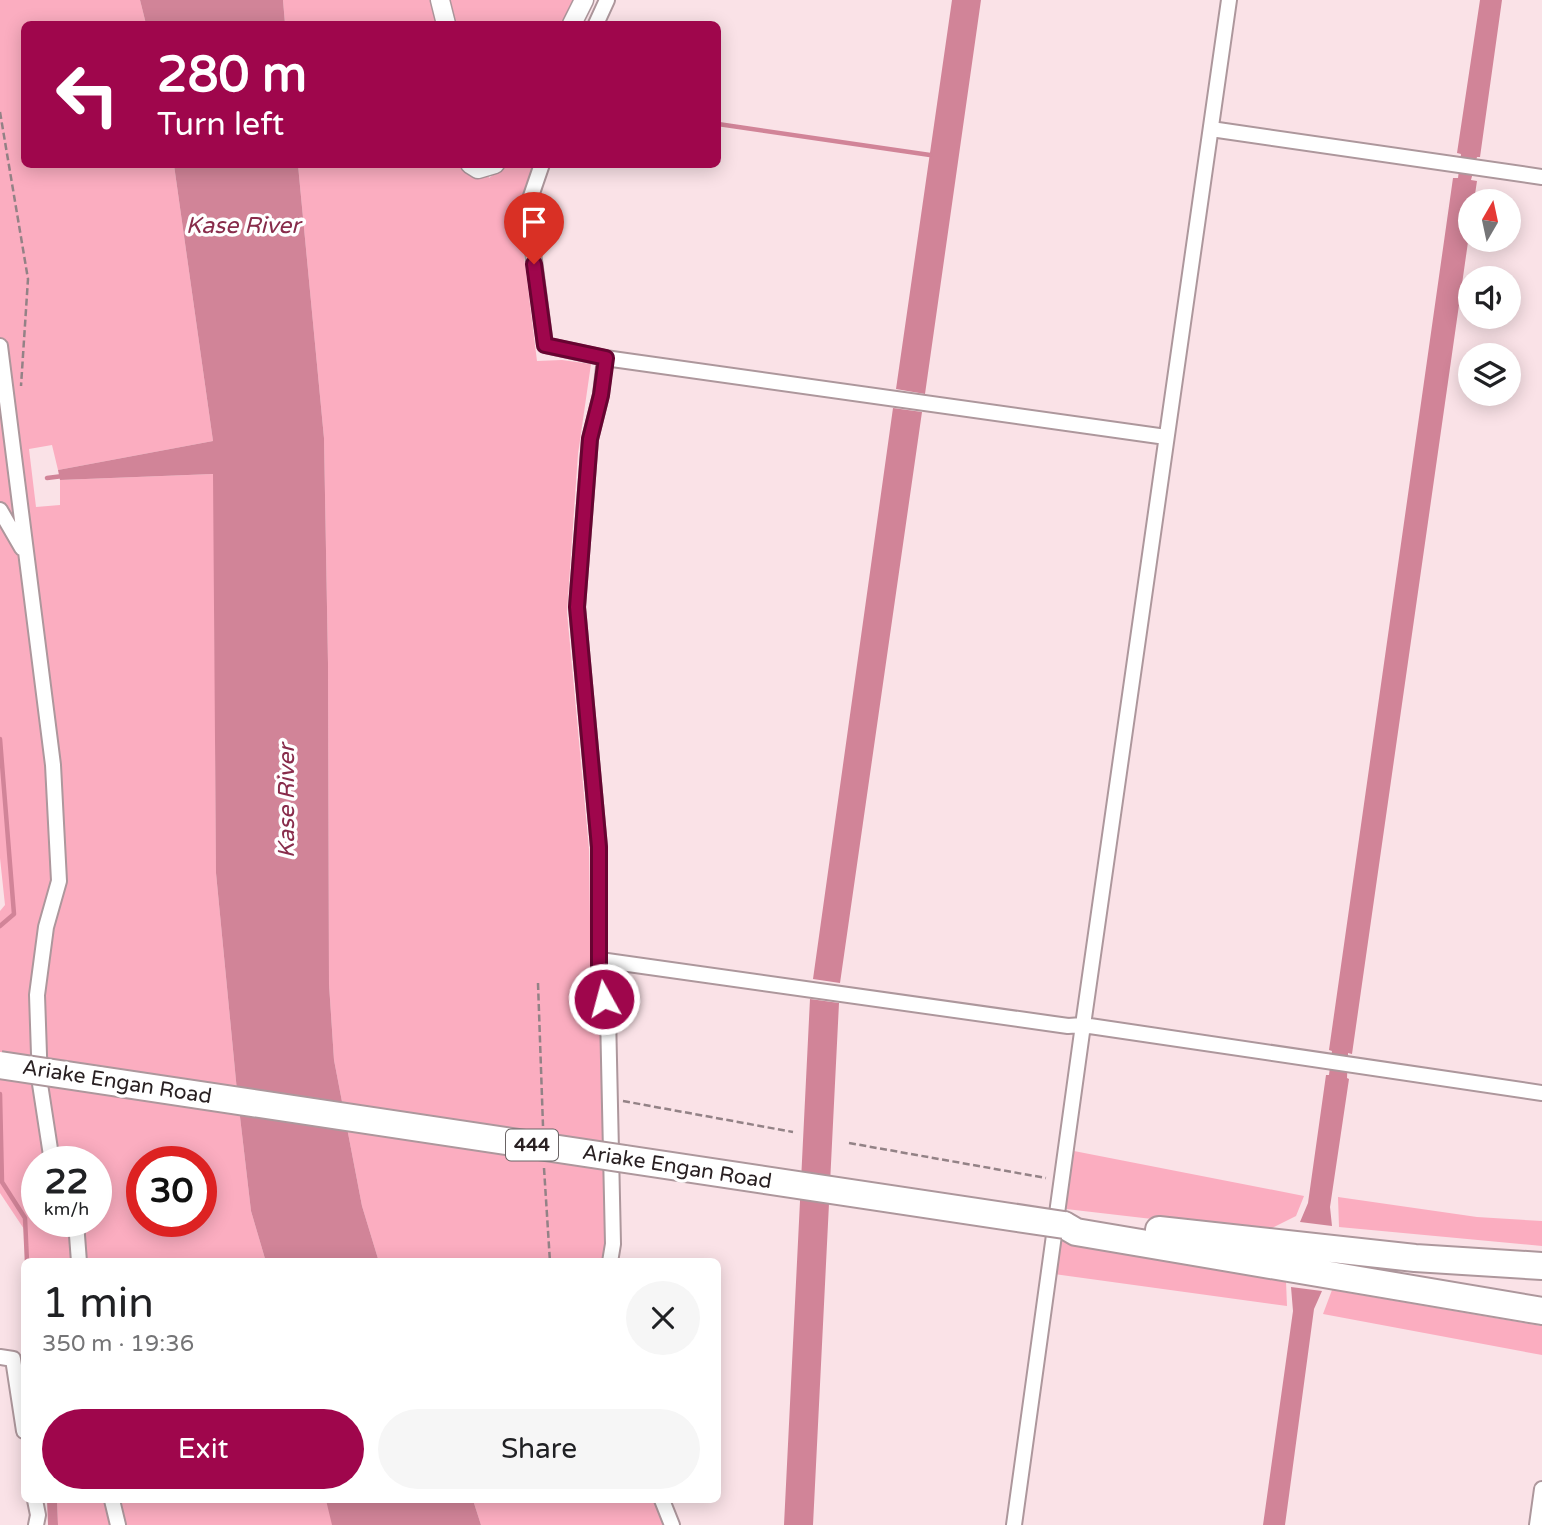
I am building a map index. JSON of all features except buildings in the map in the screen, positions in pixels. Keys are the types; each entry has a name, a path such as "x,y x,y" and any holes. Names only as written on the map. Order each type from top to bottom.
{"highway":[{"name":"Ariake Engan Road","path":"0,1065 1064,1225"},
{"path":"1064,1225 1077,1221 1415,1258 1542,1266"},
{"path":"1064,1225 1076,1232 1542,1311"}],"street":[{"path":"440,0 445,21"},
{"path":"574,21 584,0"},
{"path":"597,21 607,0"},
{"path":"1014,1525 1229,0"},
{"path":"1211,129 1542,177"},
{"path":"541,168 528,214 545,345 606,358 1166,438"},
{"path":"0,346 53,765 59,881 46,927 37,995 40,1084 50,1146"},
{"path":"606,358 601,395 590,439 577,607 599,847 599,984 608,1014 613,1244 611,1258"},
{"path":"0,510 27,555"},
{"path":"600,960 1068,1026 1083,1025 1542,1093"},
{"path":"77,1237 79,1258"},
{"path":"0,1357 13,1359 21,1411"},
{"path":"1537,1525 1542,1489"},
{"path":"36,1503 38,1516 36,1525"},
{"path":"113,1503 118,1525"},
{"path":"663,1503 672,1525"}],"path":[{"path":"0,112 27,279 21,395"},
{"path":"538,983 543,1127"},
{"path":"609,1099 793,1132"},
{"path":"849,1143 1062,1181"},
{"path":"544,1168 550,1258"}],"shaded area":[{"path":"0,0 140,0 145,21 21,21 21,168 174,168 213,441 58,470 52,445 29,449 36,507 60,505 60,480 214,474 216,873 251,1211 265,1258 27,1258 25,1237 112,1237 112,1146 21,1146 21,1224 0,1193 0,911 5,905 0,858"},
{"path":"283,0 577,0 567,21 285,21"},
{"path":"298,168 487,168 489,178 501,168 533,168 518,207 537,361 562,360 591,364 578,454 567,612 589,849 591,987 601,1013 608,1238 606,1258 378,1258 362,1206 334,1060 329,984 324,438"},
{"path":"1074,1151 1304,1196 1296,1216 1264,1232 1066,1209"},
{"path":"1338,1197 1477,1217 1542,1221 1542,1246 1339,1227"},
{"path":"1059,1238 1286,1281 1287,1306 1054,1274"},
{"path":"1332,1290 1542,1326 1542,1355 1323,1314"},
{"path":"57,1503 370,1503 380,1525 58,1525"},
{"path":"474,1503 655,1503 663,1525 481,1525"}],"water":[{"path":"140,0 283,0 285,21 145,21"},
{"path":"952,0 981,0 925,394 896,389"},
{"path":"1480,0 1502,0 1480,157 1477,157 1471,180 1477,181 1476,189 1458,189 1458,252 1467,252 1465,266 1458,266 1458,312 1352,1054 1348,1053 1349,1079 1330,1207 1332,1226 1300,1222 1308,1203 1326,1075 1329,1075 1332,1051 1329,1050 1453,178 1458,178 1461,154 1457,153"},
{"name":"Kase River","path":"174,168 298,168 324,438 329,984 334,1060 362,1206 378,1258 265,1258 251,1211 216,873 213,474 60,480 58,470 213,441"},
{"path":"893,408 922,412 840,983 813,979"},
{"path":"810,999 839,1003 813,1525 784,1525"},
{"path":"1291,1287 1322,1291 1314,1309 1285,1525 1263,1525 1293,1311"},
{"path":"47,1503 57,1503 58,1525 48,1525"},
{"path":"327,1503 474,1503 481,1525 332,1525"}],"waterway":[{"path":"721,124 930,155"},
{"path":"47,478 63,476"},
{"path":"0,739 14,914 0,926"},
{"path":"0,1094 2,1182 25,1218 27,1258"}],"route":[{"path":"534,264 545,345 606,358 601,395 590,439 577,607 599,847 599,984 604,999"}]}
